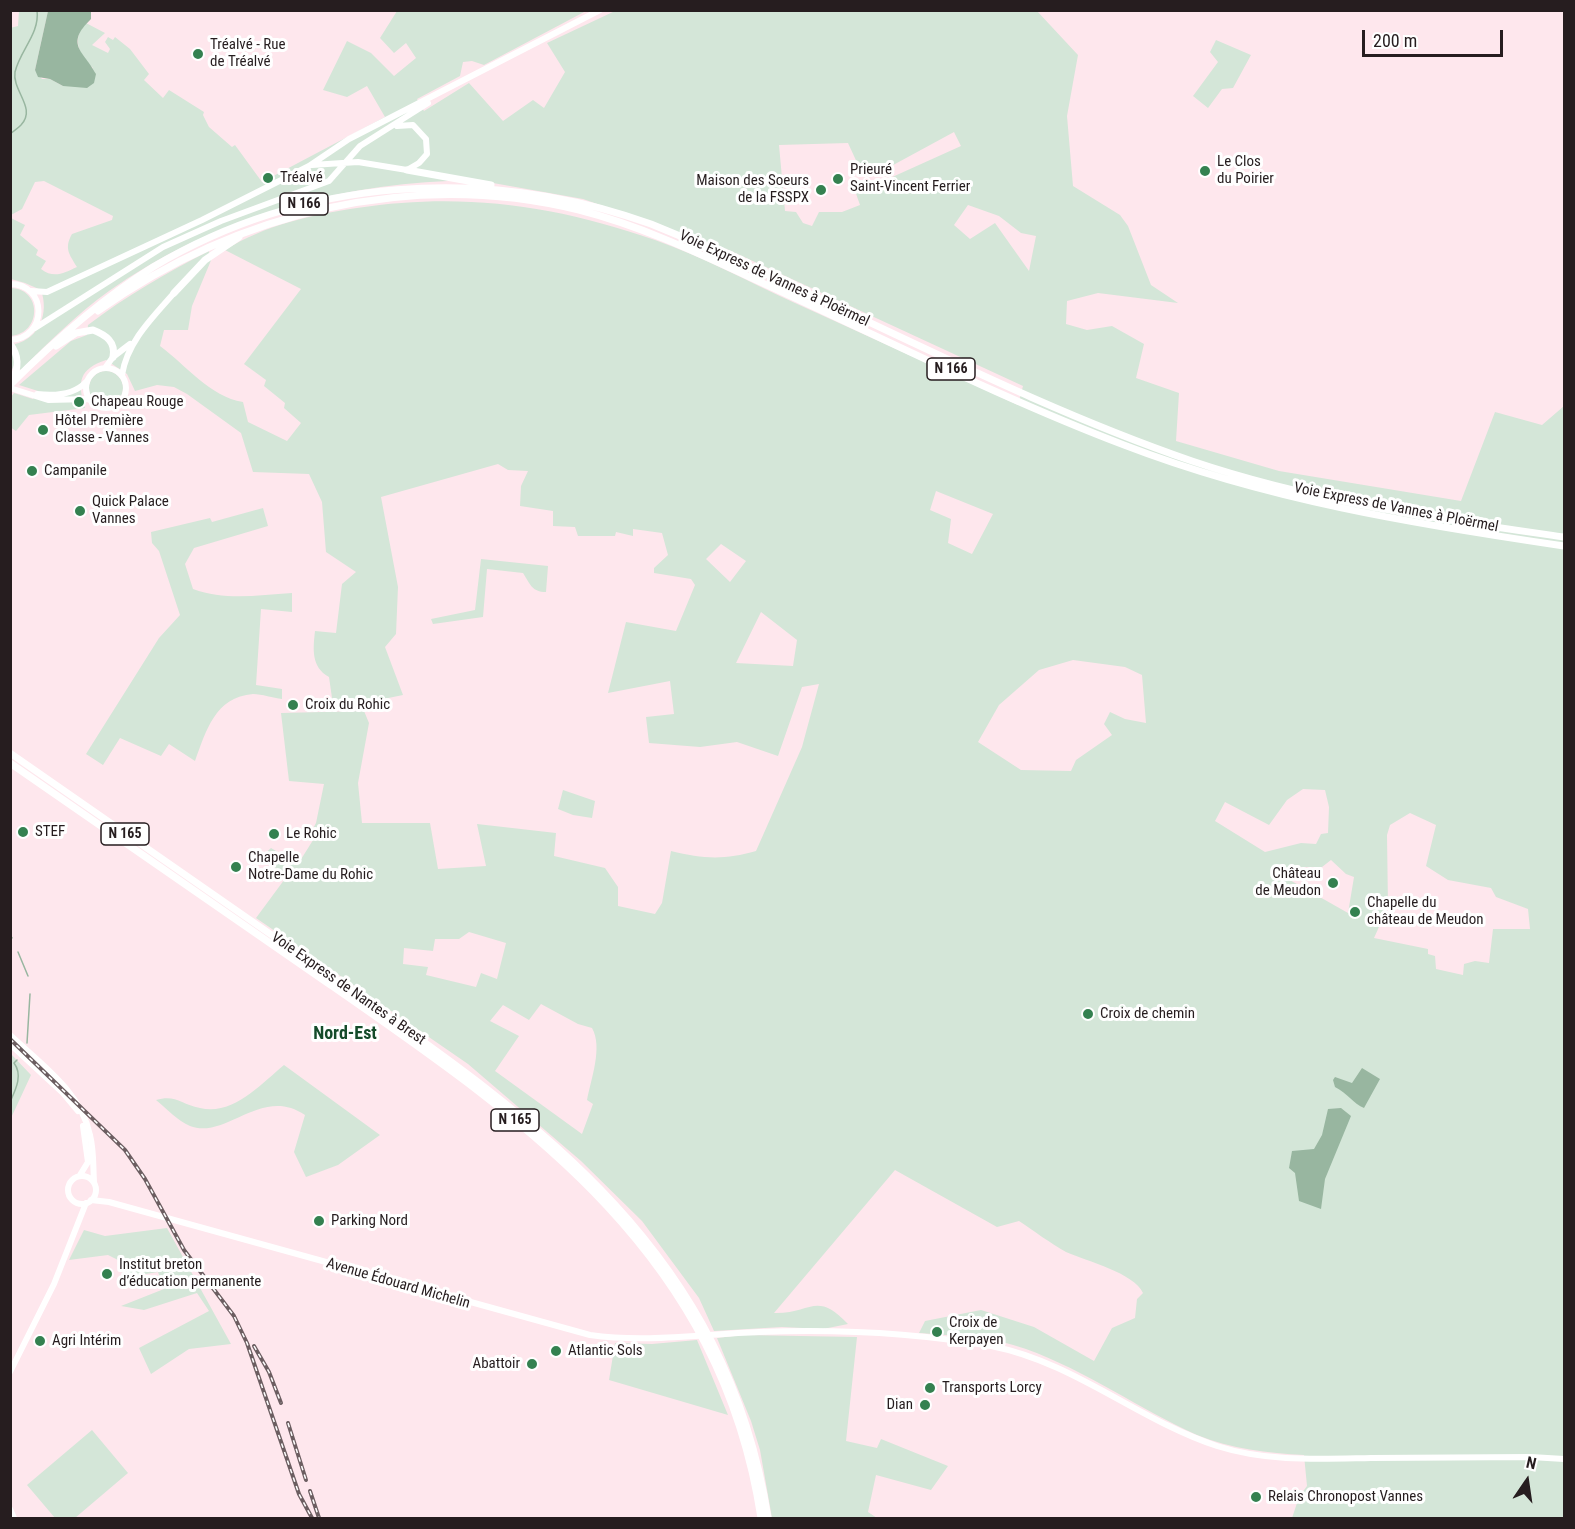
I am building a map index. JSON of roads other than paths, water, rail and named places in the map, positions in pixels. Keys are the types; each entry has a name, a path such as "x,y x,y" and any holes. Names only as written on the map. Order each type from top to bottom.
{"highway":[{"path":"407,170 546,196"},
{"name":"Voie Express de Vannes à Ploërmel","path":"10,386 78,322 133,280 188,248 252,220 317,201 394,189 473,188 546,196 599,207 671,232 1049,405 1184,458 1265,483 1350,503 1564,537"},
{"name":"Voie Express de Vannes à Ploërmel","path":"10,386 51,349 113,300 179,260 256,227 315,210 391,197 442,194 509,198 579,210 678,245 1047,413 1192,470 1266,492 1350,512 1564,546"},
{"path":"174,293 205,260 236,238 315,210"},
{"path":"51,349 76,333 93,330 111,341 114,346 113,357"},
{"path":"10,342 17,356 16,372 10,386"},
{"name":"Voie Express de Nantes à Brest","path":"10,753 446,1058 530,1123 591,1178 651,1245 685,1292 704,1324 728,1374 744,1418 757,1462 768,1518"},
{"name":"Voie Express de Nantes à Brest","path":"10,763 428,1054 504,1111 590,1188 622,1221 658,1267 705,1342 737,1419 754,1479 761,1518"}],"main road":[{"path":"31,291 42,293 57,288 309,165 349,139 600,10"},
{"path":"10,342 20,339 164,248 221,221 309,191 337,175 355,152 376,135 457,85"},
{"path":"309,165 327,162 358,162 407,170 419,163 427,154 427,142 421,131 413,125 402,124 376,135"},
{"path":"10,284 24,286 31,291 39,305 40,313 35,328"},
{"path":"10,386 48,400 89,399 100,408 118,405 127,391 122,375 123,361 137,338 174,293"},
{"path":"27,393 66,393 79,388 94,372 105,368 113,357 137,338"},
{"path":"105,368 122,375"},
{"path":"87,381 89,399"},
{"path":"10,1035 54,1075 76,1101 90,1136 96,1192 78,1220 75,1237 54,1284 10,1372"},
{"path":"10,1044 63,1093 81,1118 88,1162 80,1175 68,1185 68,1194 75,1202 78,1220"},
{"path":"80,1175 94,1182"},
{"name":"Avenue Édouard Michelin","path":"96,1192 109,1202"},
{"path":"75,1202 88,1202"},
{"name":"Avenue Édouard Michelin","path":"88,1202 109,1202 568,1330 627,1339 790,1332 886,1335 940,1339 1011,1351 1065,1370 1185,1434 1254,1455 1307,1459 1531,1457 1564,1459"},
{"path":"10,1509 14,1518"}],"waterway":[{"path":"10,134 25,119 25,106 17,86 15,72 36,27 37,10"},
{"path":"18,952 28,976"},
{"path":"27,1043 30,994"},
{"path":"10,1102 18,1082 18,1072 14,1063 17,1060"}],"railway":[{"path":"10,1039 125,1150 145,1179 184,1250 234,1316 247,1343 299,1494 312,1518"},
{"path":"254,1346 269,1372 281,1403"},
{"path":"288,1423 306,1480"},
{"path":"310,1491 319,1518"}],"place":[{"name":"Tréalvé - Rue de Tréalvé","path":"198,54"},
{"name":"Le Clos du Poirier","path":"1205,171"},
{"name":"Tréalvé","path":"268,178"},
{"name":"Prieuré Saint-Vincent Ferrier","path":"838,179"},
{"name":"Maison des Soeurs de la FSSPX","path":"821,190"},
{"name":"Chapeau Rouge","path":"79,402"},
{"name":"Hôtel Première Classe - Vannes","path":"43,430"},
{"name":"Campanile","path":"32,471"},
{"name":"Quick Palace Vannes","path":"80,511"},
{"name":"Croix du Rohic","path":"293,705"},
{"name":"STEF","path":"23,832"},
{"name":"Le Rohic","path":"274,834"},
{"name":"Chapelle Notre-Dame du Rohic","path":"236,867"},
{"name":"Château de Meudon","path":"1333,883"},
{"name":"Chapelle du château de Meudon","path":"1355,912"},
{"name":"Croix de chemin","path":"1088,1014"},
{"name":"Parking Nord","path":"319,1221"},
{"name":"Institut breton d’éducation permanente","path":"107,1274"},
{"name":"Croix de Kerpayen","path":"937,1332"},
{"name":"Agri Intérim","path":"40,1341"},
{"name":"Atlantic Sols","path":"556,1351"},
{"name":"Abattoir","path":"532,1364"},
{"name":"Transports Lorcy","path":"930,1388"},
{"name":"Dian","path":"925,1405"},
{"name":"Relais Chronopost Vannes","path":"1256,1497"}],"district":[{"name":"Nord-Est","path":"345,1034"}]}
